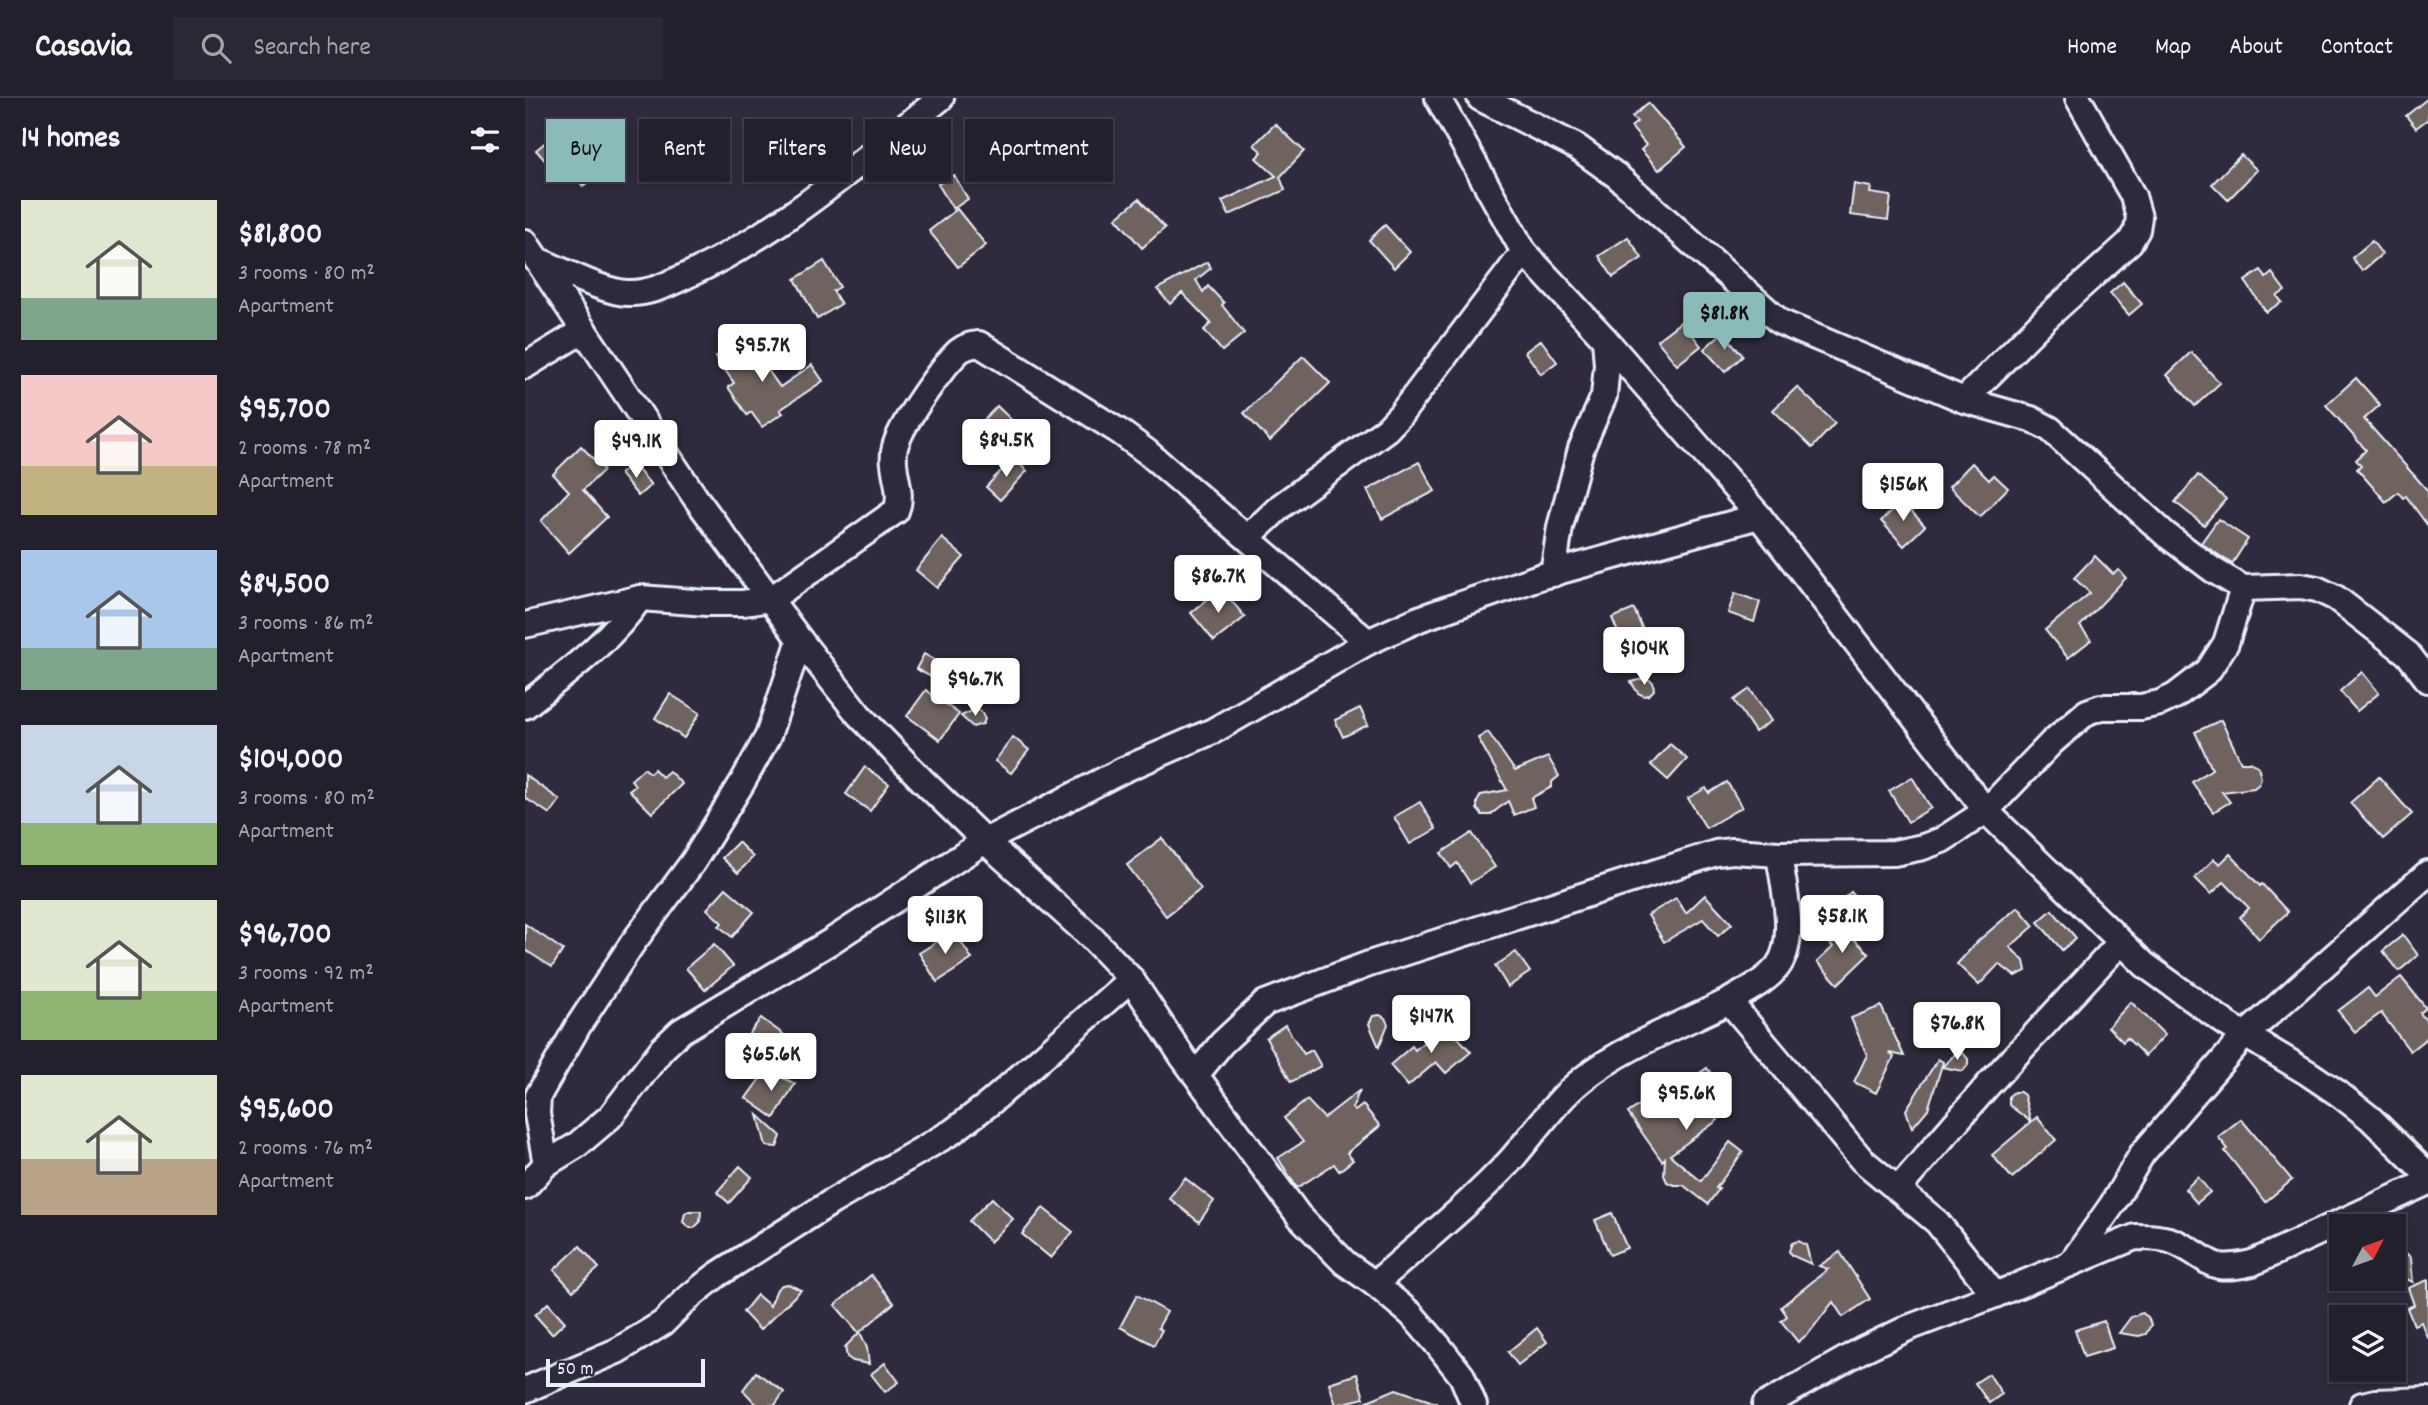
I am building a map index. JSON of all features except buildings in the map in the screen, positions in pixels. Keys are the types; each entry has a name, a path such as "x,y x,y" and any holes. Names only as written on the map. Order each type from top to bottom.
{"street":[{"path":"531,251 606,288 626,293 646,291 670,283 714,263 792,213 941,98"},
{"path":"1438,98 1524,253 1605,338 1759,516 1986,811 2120,943 2164,980 2244,1036 2339,1094 2370,1118 2428,1175"},
{"path":"1480,98 1577,147 1617,176 1780,322 1964,400 2031,419 2050,429 2165,534 2213,570 2243,588 2288,585 2317,589 2336,598 2418,647 2428,680"},
{"path":"1964,400 2046,318 2130,242 2137,230 2139,217 2133,196 2078,98"},
{"path":"531,251 695,497 859,715 985,841 1090,936 1131,979 1196,1075 1299,1216 1345,1263 1411,1314 1462,1376 1474,1405"},
{"path":"1248,537 1281,506 1387,429 1402,414 1524,253"},
{"path":"525,366 584,330"},
{"path":"1553,574 1560,527 1574,471 1604,396 1607,365 1605,338"},
{"path":"525,625 640,598 707,603 743,603 771,599 896,511 900,494 893,467 895,447 902,430 958,352 979,344 1120,432 1248,537 1369,642"},
{"path":"525,1187 546,1164 577,1145 610,1117 662,1049 681,1031 831,942 985,841 1123,770 1213,731 1369,642 1419,619 1480,596 1759,516"},
{"path":"1196,1075 1222,1043 1265,1003 1369,964 1716,853 1894,853 1941,839 1986,811 2052,742 2087,712 2101,707 2141,707 2160,703 2175,696 2208,671 2226,643 2243,588"},
{"path":"525,706 624,622 640,598"},
{"path":"546,1164 537,1114 538,1096 578,1026 632,944 693,862 742,783 768,736 800,640"},
{"path":"1375,1284 1509,1162 1558,1102 1583,1079 1625,1053 1729,1001 1764,979 1777,967 1785,953 1788,936 1779,854"},
{"path":"2071,1263 2112,1205 2142,1153 2244,1036 2428,873"},
{"path":"1899,1188 1989,1084 2120,943"},
{"path":"525,1390 617,1351 663,1323 717,1275 832,1201 952,1132 990,1103 1131,979"},
{"path":"1729,1001 1862,1160 1937,1222 1995,1295"},
{"path":"1765,1405 1862,1350 1908,1328 2135,1237 2178,1243 2210,1264 2228,1268 2252,1263 2428,1182"},
{"path":"2362,1405 2428,1400"}]}
